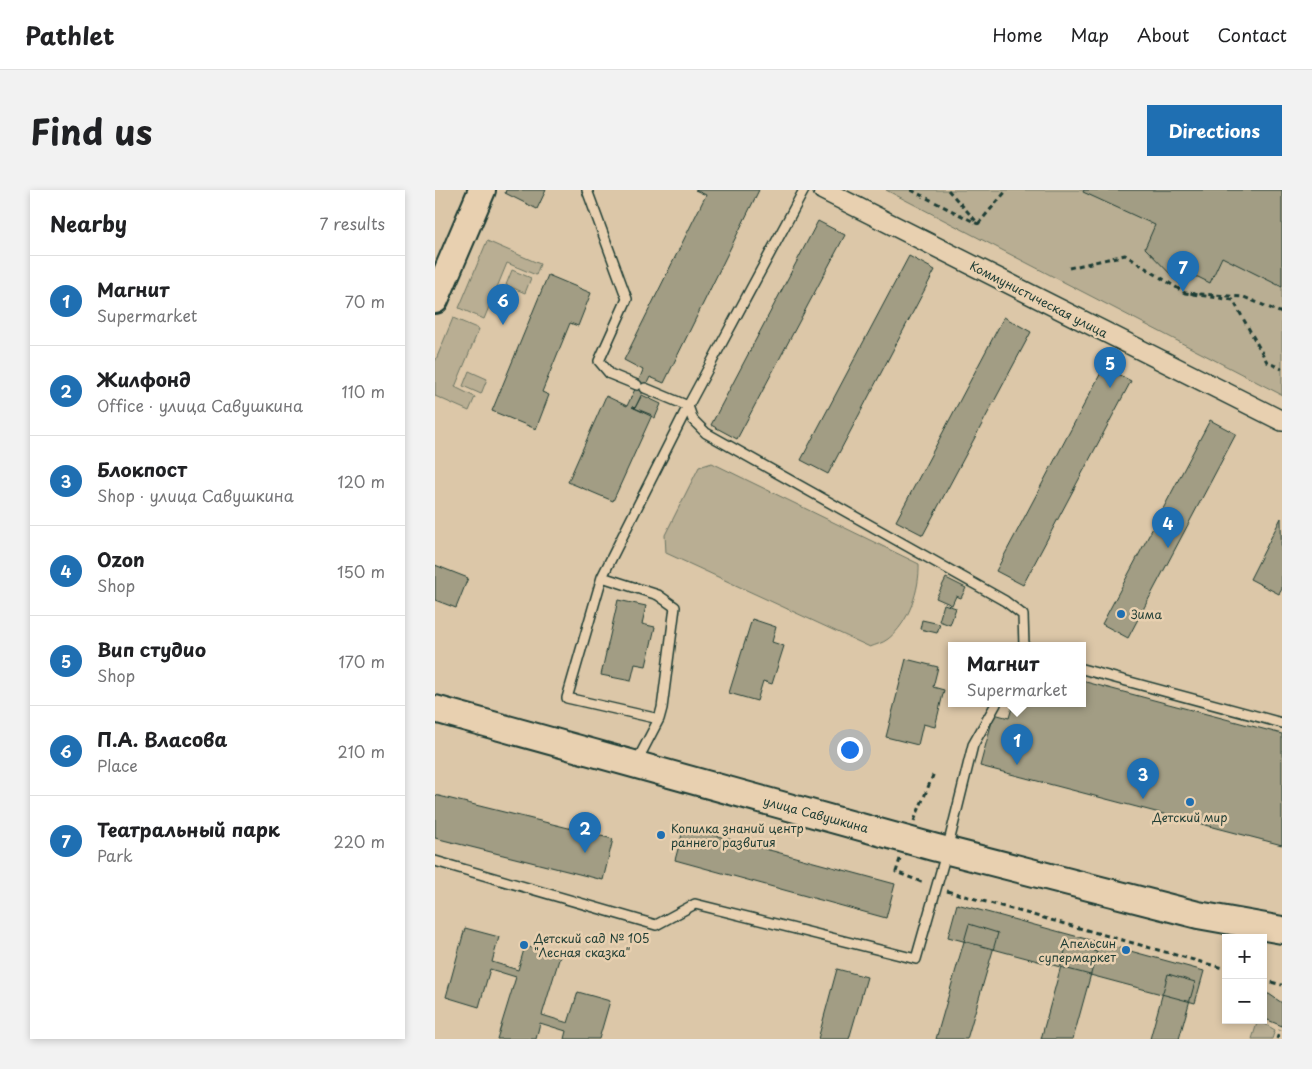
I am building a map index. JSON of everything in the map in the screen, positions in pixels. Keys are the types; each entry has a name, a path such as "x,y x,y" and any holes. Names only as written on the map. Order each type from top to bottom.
{"main road":[{"path":"435,300 482,190"},
{"name":"улица Савушкина","path":"435,709 947,850 1198,915 1282,930"},
{"name":"улица Савушкина","path":"1198,915 1245,934"},
{"path":"1267,942 1282,948"}],"street":[{"name":"Коммунистическая улица","path":"823,190 1282,421"}],"lane":[{"path":"587,190 627,299 599,361 610,374 688,406 693,420 706,433 1005,601 1023,615 1024,642"},
{"path":"659,719 567,698 603,577 688,406 804,190"},
{"path":"603,577 658,596 675,607 659,719 636,764"},
{"path":"1086,671 1282,723"},
{"path":"435,860 656,925 695,904 916,959 947,850 973,745 994,707"}],"path":[{"path":"911,190 978,224"},
{"path":"948,190 978,224"},
{"path":"978,224 1007,190"},
{"path":"1069,268 1125,255 1185,293 1233,300 1267,362 1282,369"},
{"path":"1185,293 1244,297 1282,313"},
{"path":"934,773 906,839 896,872 936,887 1222,968"},
{"path":"1267,981 1282,985"},
{"path":"1277,1039 1280,1030"}],"shaded area":[{"path":"886,190 1282,190 1282,395"},
{"path":"487,241 540,264 536,275 507,263 484,319 459,308"},
{"path":"512,270 531,278 525,293 506,285"},
{"path":"453,318 479,329 455,387 475,397 469,411 435,396 435,362"},
{"path":"469,371 487,379 481,394 463,386"},
{"path":"712,463 919,564 918,584 912,605 902,624 895,632 881,643 870,647 666,553 665,535 699,467"},
{"path":"1257,1024 1265,1024 1275,1030 1272,1039 1252,1039"}],"building":[{"path":"506,190 546,190 537,209 505,193"},
{"path":"695,190 759,190 664,383 650,377 635,408 632,407 652,415 613,501 568,482 606,396 627,406 637,385 643,370 624,360 706,195"},
{"path":"1084,190 1282,190 1282,287 1222,257 1210,283 1198,277 1186,276 1179,283 1145,248 1155,225 1083,192"},
{"path":"818,221 845,235 737,439 711,425"},
{"path":"909,256 935,270 828,474 801,460"},
{"path":"548,275 591,293 578,326 570,323 542,392 549,395 536,429 492,411"},
{"path":"1004,317 1031,332 923,535 896,521"},
{"path":"1104,367 1131,381 1023,585 996,571"},
{"path":"642,395 661,404 655,418 632,407 635,408"},
{"path":"1210,420 1236,434 1128,638 1102,624"},
{"path":"1281,518 1282,589 1279,594 1250,579"},
{"path":"435,565 468,578 456,608 435,600"},
{"path":"946,578 966,588 961,598 956,596 952,605 936,598"},
{"path":"618,600 646,606 642,624 655,627 646,666 635,664 631,681 601,675"},
{"path":"944,604 956,608 950,625 939,621"},
{"path":"752,619 776,627 772,642 784,646 772,684 763,681 757,701 729,693"},
{"path":"922,620 940,624 937,633 920,629"},
{"path":"906,659 938,667 933,687 944,690 935,727 923,724 918,745 886,737"},
{"path":"1086,682 1282,734 1282,845 980,766 994,714 1009,718 1012,707 1086,707"},
{"path":"435,795 613,839 603,880 435,838"},
{"path":"684,827 895,884 886,918 675,860"},
{"path":"957,904 1204,971 1195,1003 948,937"},
{"path":"969,924 998,933 967,1039 936,1039"},
{"path":"465,928 499,937 492,962 518,970 525,946 560,956 542,1015 568,1023 578,992 610,1001 599,1039 564,1039 566,1031 540,1023 536,1039 497,1039 516,977 490,969 479,1007 446,997"},
{"path":"1067,944 1097,952 1073,1039 1041,1039"},
{"path":"837,969 867,977 849,1039 818,1039"},
{"path":"1168,974 1195,982 1179,1039 1150,1039"},
{"path":"1267,994 1282,1003 1282,1026 1267,1020"}],"place":[{"name":"Театральный парк","path":"1183,292"},
{"name":"П.А. Власова","path":"503,325"},
{"name":"Вип студио","path":"1110,388"},
{"name":"Ozon","path":"1168,548"},
{"name":"Зима","path":"1121,614"},
{"name":"Магнит","path":"1017,765"},
{"name":"Блокпост","path":"1143,799"},
{"name":"Детский мир","path":"1190,802"},
{"name":"Копилка знаний центр раннего развития","path":"661,835"},
{"name":"Жилфонд","path":"585,853"},
{"name":"Детский сад № 105 \"Лесная сказка\"","path":"524,945"},
{"name":"Апельсин супермаркет","path":"1126,950"}]}
